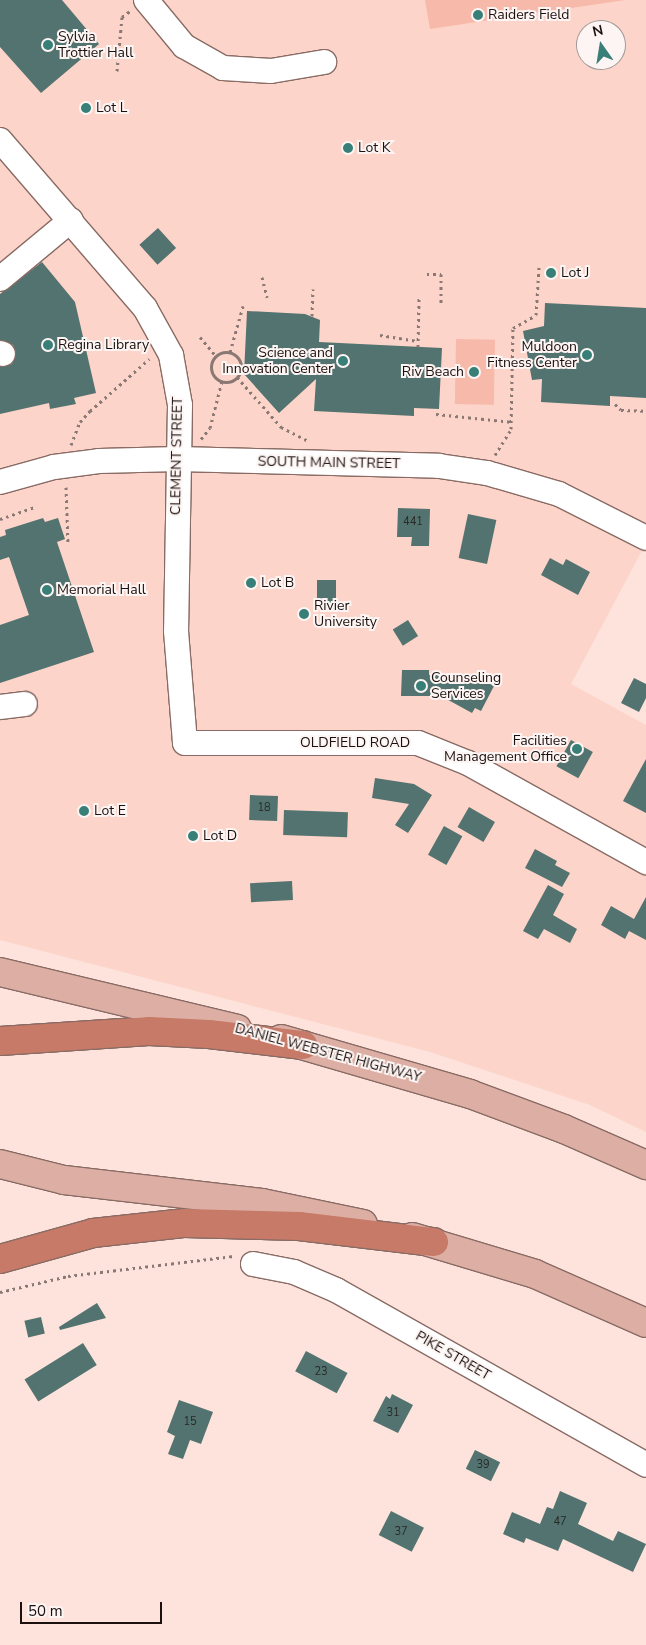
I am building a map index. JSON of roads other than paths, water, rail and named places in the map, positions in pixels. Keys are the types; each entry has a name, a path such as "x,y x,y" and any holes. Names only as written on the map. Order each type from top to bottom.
{"highway":[{"path":"0,1041 149,1031 217,1034 303,1045"},
{"path":"0,1259 94,1234 185,1222 299,1226 434,1242"}],"main road":[{"name":"DANIEL WEBSTER HIGHWAY","path":"0,972 303,1045 486,1100 646,1165"},
{"path":"0,1164 90,1184 281,1206 434,1242 560,1284 646,1324"}],"street":[{"path":"141,3 184,46 223,68 271,71 324,62"},
{"name":"CLEMENT STREET","path":"0,140 146,308 166,341 179,389 176,631 185,743"},
{"path":"0,279 70,220"},
{"name":"SOUTH MAIN STREET","path":"0,482 77,462 178,459 466,469 516,480 559,494 646,538"},
{"path":"0,707 25,704"},
{"name":"OLDFIELD ROAD","path":"185,743 418,743 468,763 646,862"},
{"name":"PIKE STREET","path":"253,1264 294,1272 336,1290 646,1465"}],"place":[{"name":"Raiders Field","path":"478,15"},
{"name":"Sylvia Trottier Hall","path":"48,45"},
{"name":"Lot L","path":"86,108"},
{"name":"Lot K","path":"348,148"},
{"name":"Lot J","path":"551,273"},
{"name":"Regina Library","path":"48,345"},
{"name":"Muldoon Fitness Center","path":"587,355"},
{"name":"Science and Innovation Center","path":"343,361"},
{"name":"Riv Beach","path":"474,372"},
{"name":"Lot B","path":"251,583"},
{"name":"Memorial Hall","path":"47,590"},
{"name":"Rivier University","path":"304,614"},
{"name":"Counseling Services","path":"421,686"},
{"name":"Facilities Management Office","path":"577,749"},
{"name":"Lot E","path":"84,811"},
{"name":"Lot D","path":"193,836"}]}
